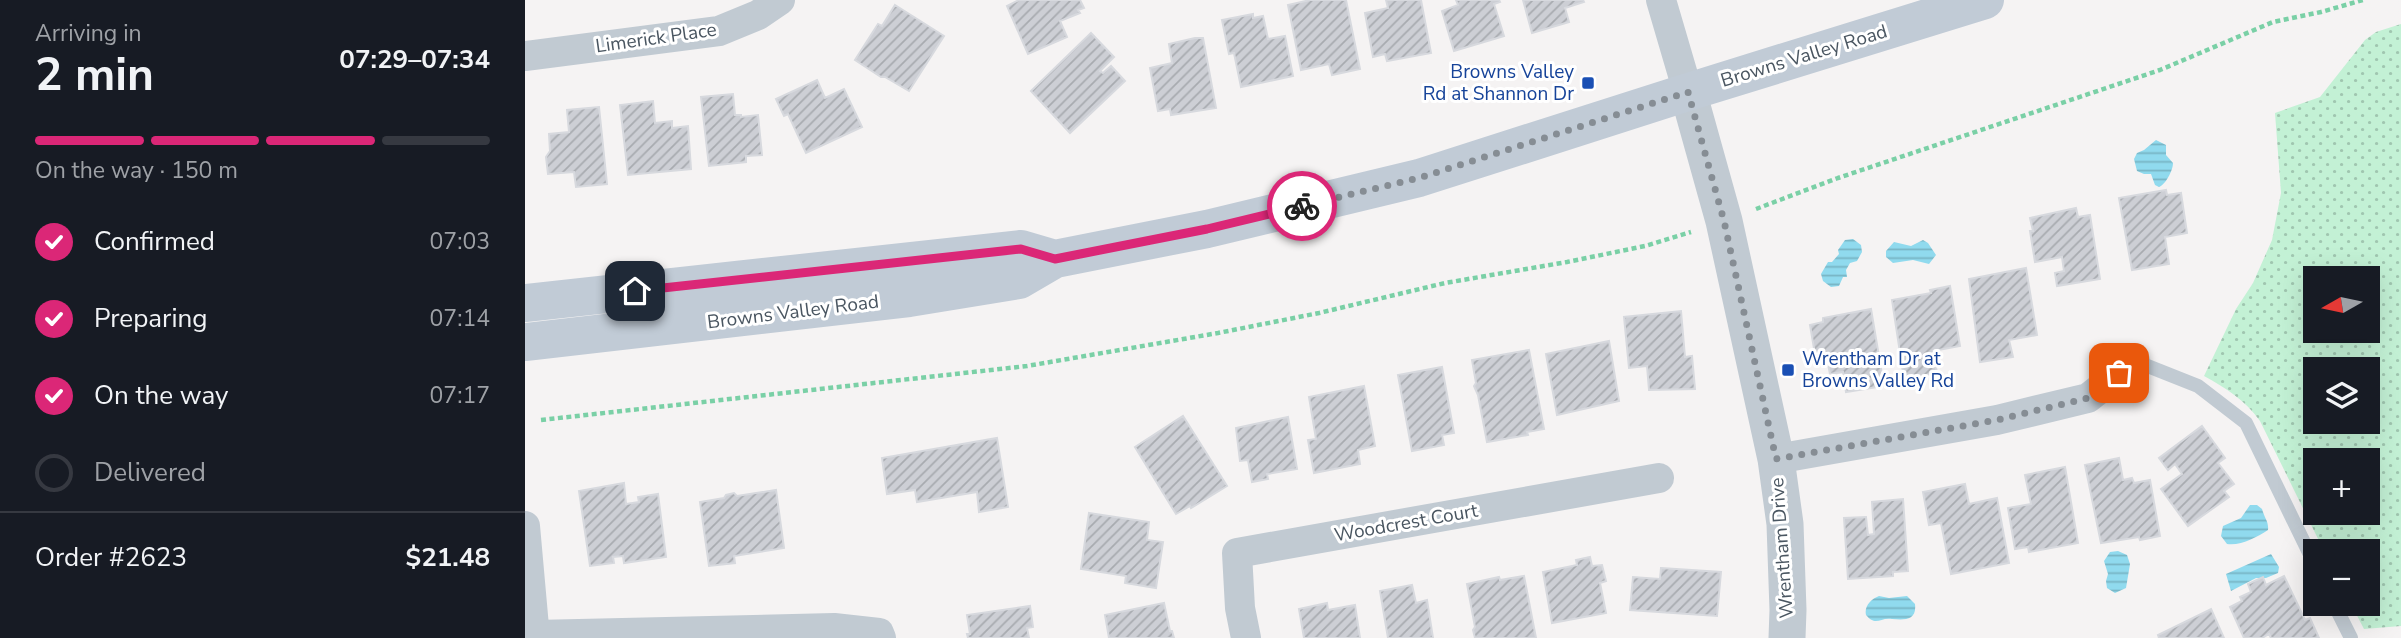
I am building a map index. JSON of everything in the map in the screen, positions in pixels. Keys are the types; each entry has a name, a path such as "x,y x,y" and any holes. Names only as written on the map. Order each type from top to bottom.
{"main road":[{"name":"Browns Valley Road","path":"525,342 909,298 1019,280 1055,259 1207,229 1419,178 1985,0"},
{"name":"Browns Valley Road","path":"525,303 1021,249 1055,259"}],"street":[{"name":"Limerick Place","path":"525,56 719,31 758,15 780,0"},
{"path":"1661,0 1688,92"},
{"name":"Wrentham Drive","path":"1688,92 1724,221 1776,459 1785,524 1787,638"},
{"path":"1776,459 1997,420 2088,398 2135,361"},
{"name":"Woodcrest Court","path":"1246,638 1240,608 1237,553 1659,478"},
{"path":"525,526 535,636 834,628 879,634 881,638"}],"lane":[{"path":"2135,361 2198,387 2246,423 2303,540"},
{"path":"2340,616 2351,638"}],"path":[{"path":"1756,209 1862,170 2160,70 2273,22 2363,0"},
{"path":"541,420 1027,366 1243,328 1445,283 1645,246 1691,232"}],"green space":[{"path":"2401,24 2401,626 2364,629 2357,616 2380,616 2380,539 2318,539 2311,525 2380,525 2380,448 2303,448 2303,508 2260,421 2235,395 2204,376 2236,309 2253,283 2272,240 2281,193 2275,113 2320,97 2365,40 2376,32"}],"water":[{"path":"2156,140 2166,145 2166,155 2173,163 2164,184 2159,187 2155,185 2151,174 2137,171 2134,159 2137,153"},
{"path":"1853,239 1861,245 1862,252 1857,261 1850,263 1846,270 1847,277 1843,277 1839,286 1831,287 1823,281 1821,274 1828,262 1832,262 1839,254 1838,250 1845,240"},
{"path":"1923,240 1936,255 1929,264 1913,260 1893,263 1886,257 1886,251 1894,242 1911,246"},
{"path":"2250,505 2257,505 2262,509 2268,530 2243,542 2227,544 2221,536 2223,526 2241,518"},
{"path":"2118,551 2127,555 2130,564 2126,588 2115,593 2107,588 2108,574 2104,561 2110,552"},
{"path":"2271,554 2279,567 2278,573 2266,578 2256,578 2231,591 2226,574"},
{"path":"1879,596 1907,596 1915,604 1914,614 1905,619 1873,620 1866,615 1866,609 1871,601"}],"building":[{"path":"1019,0 1080,0 1084,8 1078,10 1080,13 1060,21 1067,37 1028,54 1007,6"},
{"path":"1310,0 1346,0 1360,69 1332,75 1329,64 1301,70 1288,5"},
{"path":"1386,0 1421,0 1431,53 1387,61 1385,54 1373,57 1365,13 1388,8"},
{"path":"1456,0 1499,0 1500,2 1494,4 1504,36 1454,51 1442,11 1458,5"},
{"path":"1523,0 1584,2 1565,8 1569,22 1532,33"},
{"path":"895,5 944,36 909,91 855,60 878,24 882,26"},
{"path":"1253,14 1253,18 1263,16 1268,39 1285,36 1293,76 1241,87 1234,53 1229,54 1222,20"},
{"path":"1091,33 1114,57 1100,71 1103,73 1111,66 1125,81 1070,133 1031,91"},
{"path":"1203,38 1216,108 1171,115 1170,109 1158,111 1150,68 1172,63 1169,44"},
{"path":"817,80 825,98 844,89 862,127 806,153 788,114 784,116 776,99"},
{"path":"733,94 735,115 758,115 762,155 746,156 746,162 709,166 701,97"},
{"path":"653,101 655,123 672,121 672,128 688,126 691,169 628,175 620,105"},
{"path":"599,107 607,184 576,187 574,172 548,174 546,157 550,151 549,134 569,132 567,110"},
{"path":"2166,190 2167,195 2181,193 2187,233 2165,237 2169,264 2132,270 2119,198"},
{"path":"2076,208 2078,217 2090,215 2100,279 2057,286 2055,273 2064,271 2062,257 2035,262 2030,218"},
{"path":"2026,268 2037,335 2009,340 2013,357 1980,362 1969,279"},
{"path":"1950,286 1960,346 1933,351 1937,373 1904,379 1892,300 1931,293 1930,290"},
{"path":"1871,309 1884,386 1846,392 1843,372 1830,374 1828,364 1817,366 1810,325 1823,322 1823,318"},
{"path":"1681,311 1685,357 1692,356 1695,389 1649,390 1647,366 1629,368 1624,317"},
{"path":"1609,341 1619,401 1557,415 1546,354"},
{"path":"1529,350 1544,429 1527,432 1528,435 1487,442 1474,386 1476,383 1472,360"},
{"path":"1442,367 1454,433 1442,435 1444,445 1412,451 1398,375"},
{"path":"1364,386 1375,446 1358,450 1360,464 1314,473 1308,440 1316,439 1309,397"},
{"path":"1183,416 1227,486 1176,514 1135,447"},
{"path":"1288,417 1297,469 1267,474 1268,479 1252,482 1248,460 1240,461 1236,428"},
{"path":"2202,426 2225,458 2218,463 2234,484 2224,491 2229,497 2188,526 2161,489 2182,474 2175,464 2168,470 2159,458"},
{"path":"997,438 1008,507 979,512 977,492 917,502 915,490 887,494 882,458"},
{"path":"2119,458 2123,480 2132,478 2134,483 2150,480 2160,536 2101,543 2085,465"},
{"path":"2065,467 2078,543 2029,552 2028,547 2015,549 2008,508 2031,504 2025,475"},
{"path":"624,483 626,504 639,502 638,497 658,494 666,557 624,563 623,556 613,557 614,563 590,566 579,491"},
{"path":"1965,484 1969,504 1997,498 2009,563 1951,574 1941,523 1929,525 1923,492"},
{"path":"776,490 784,548 734,556 735,563 709,566 700,502 724,498 734,493 737,496"},
{"path":"1903,499 1908,571 1893,572 1893,576 1848,579 1844,518 1866,517 1868,535 1874,534 1872,502"},
{"path":"1089,513 1149,522 1147,540 1163,542 1156,588 1125,583 1126,576 1081,569"},
{"path":"1590,557 1592,566 1602,565 1606,581 1600,583 1606,613 1552,623 1543,572 1577,565 1576,560"},
{"path":"1661,568 1721,572 1717,616 1630,610 1633,577 1660,579"},
{"path":"1524,576 1536,638 1475,638 1467,584 1499,577 1500,580"},
{"path":"2284,576 2305,620 2310,618 2319,638 2271,638 2269,634 2262,638 2244,638 2230,607 2242,601 2240,597 2251,592 2248,584 2263,577 2266,585"},
{"path":"1412,585 1416,603 1427,600 1433,638 1388,638 1380,591"},
{"path":"1164,603 1174,638 1109,638 1105,615"},
{"path":"1327,603 1328,610 1355,605 1360,638 1304,638 1299,609"},
{"path":"1030,606 1033,627 1027,628 1029,638 968,638 967,634 970,634 967,615"},
{"path":"2211,609 2224,638 2159,638 2158,635"}],"way so far":[{"path":"1302,206 1419,178 1688,92 1724,221 1776,459 1997,420 2088,398 2119,373"}],"place":[{"name":"Browns Valley Rd at Shannon Dr","path":"1588,83"},
{"name":"Wrentham Dr at Browns Valley Rd","path":"1788,370"}],"route":[{"path":"635,291 1021,249 1055,259 1207,229 1302,206"}]}
